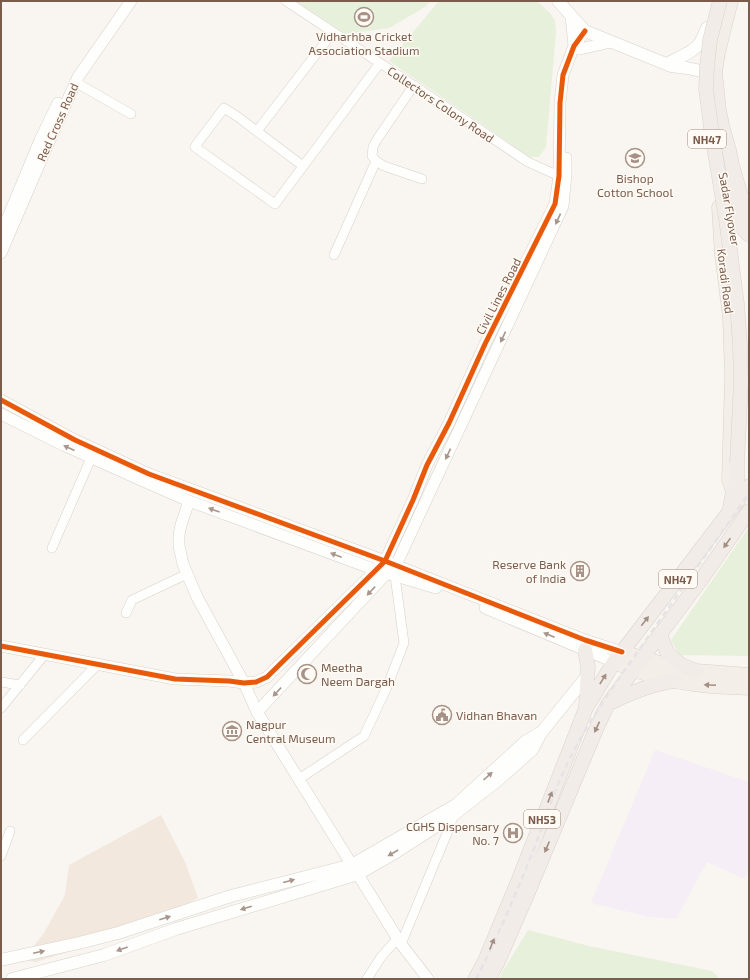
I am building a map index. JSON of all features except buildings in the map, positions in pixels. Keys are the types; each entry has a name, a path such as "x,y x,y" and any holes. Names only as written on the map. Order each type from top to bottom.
{"highway":[{"name":"Sadar Flyover","path":"720,1 710,40 706,89 726,218 737,304 741,382 741,462"},
{"name":"Sadar Flyover","path":"726,1 712,64 712,90 725,185 736,234 742,280 748,370 741,462 736,481 744,492"},
{"name":"NH47","path":"716,72 718,104 723,130 746,213 749,217"},
{"path":"709,152 727,176 737,222 749,235"},
{"name":"NH47","path":"618,657 744,492"},
{"name":"NH47","path":"633,670 705,574 749,511"},
{"path":"660,635 668,654 680,664 696,671"},
{"path":"585,650 588,667 586,708"},
{"name":"NH53","path":"475,979 484,963 514,892 586,708 618,657"},
{"name":"NH53","path":"488,979 497,964 527,895 597,727 608,704 633,670"},
{"path":"608,704 627,694 644,688 659,683 674,681"}],"main road":[{"path":"558,1 589,33 671,66 716,72"},
{"name":"Koradi Road","path":"715,1 702,50 700,90 718,206 722,255 730,317 732,376 729,480 744,492"},
{"name":"NH47","path":"716,72 718,53 731,1"},
{"path":"667,64 688,53 700,44 707,28"},
{"path":"618,657 642,658 676,668 696,671 749,675"},
{"path":"618,657 633,670 674,681 695,685 749,688"},
{"path":"12,979 104,956 174,930 225,915 355,869 454,811 525,742 541,733 587,676"},
{"path":"1,960 118,933 222,899 355,869"},
{"path":"222,899 225,915"}],"street":[{"path":"1,234 12,218 40,140 70,77 124,1"},
{"name":"Red Cross Road","path":"1,253 12,218 75,82 131,1"},
{"name":"Collectors Colony Road","path":"286,1 528,162 559,176"},
{"path":"571,16 577,48"},
{"path":"257,131 333,32"},
{"path":"257,712 388,571 563,206 566,174 565,124 570,74 577,48 589,33"},
{"path":"577,48 611,42"},
{"name":"Civil Lines Road","path":"388,571 384,561 413,500 427,465 449,423 485,344 555,204 559,176 560,103 563,75 577,48"},
{"path":"303,166 224,108 195,147 275,204 380,63"},
{"path":"75,82 131,114"},
{"path":"414,85 373,146 372,156 376,161 384,166 422,179"},
{"path":"334,255 376,161"},
{"path":"1,400 75,440 148,474 384,561"},
{"path":"1,414 63,446 189,501 439,589 585,650 618,657"},
{"path":"52,548 91,458"},
{"path":"189,501 179,535 183,564 197,597 244,683 257,712 400,941 428,979"},
{"path":"388,571 585,640 618,657"},
{"path":"1,646 175,679 229,680 244,683 256,682 267,677 388,571"},
{"path":"299,779 364,736 387,687 404,643 388,571"},
{"path":"126,613 132,600 188,574"},
{"path":"1,708 45,654"},
{"path":"22,740 98,664"},
{"path":"1,682 20,685"},
{"path":"367,979 381,958 400,941 450,826 454,811"},
{"path":"1,856 10,831"}],"shaded area":[{"path":"655,750 749,782 749,869 745,879 707,862 676,919 650,917 591,903"},
{"path":"161,815 185,862 198,898 137,930 36,962 20,959 33,947 44,933 65,895 69,865"}],"green space":[{"name":"Vidharhba Cricket Association Stadium","path":"295,1 431,1 425,7 389,28 346,34"},
{"path":"439,1 537,1 550,13 555,21 556,32 546,147 539,157 530,157 389,61"},
{"path":"749,527 749,656 679,655 671,640"},
{"path":"528,930 589,946 712,971 720,979 498,979"}],"railway":[{"path":"476,979 514,897 559,781 571,755 612,688 749,493"}],"cycle path":[{"path":"1,646 175,679 244,683 256,682 267,677 385,561 413,500 427,465 449,423 485,344 555,204 559,176 560,103 563,75 574,46 585,31"},
{"path":"1,400 75,440 149,474 385,561 585,640 622,652"}],"place":[{"name":"Vidharhba Cricket Association Stadium","path":"364,17"},
{"name":"Bishop Cotton School","path":"635,158"},
{"name":"Reserve Bank of India","path":"580,571"},
{"name":"Meetha Neem Dargah","path":"307,674"},
{"name":"Vidhan Bhavan","path":"442,715"},
{"name":"Nagpur Central Museum","path":"232,731"},
{"name":"CGHS Dispensary No. 7","path":"513,833"}]}
